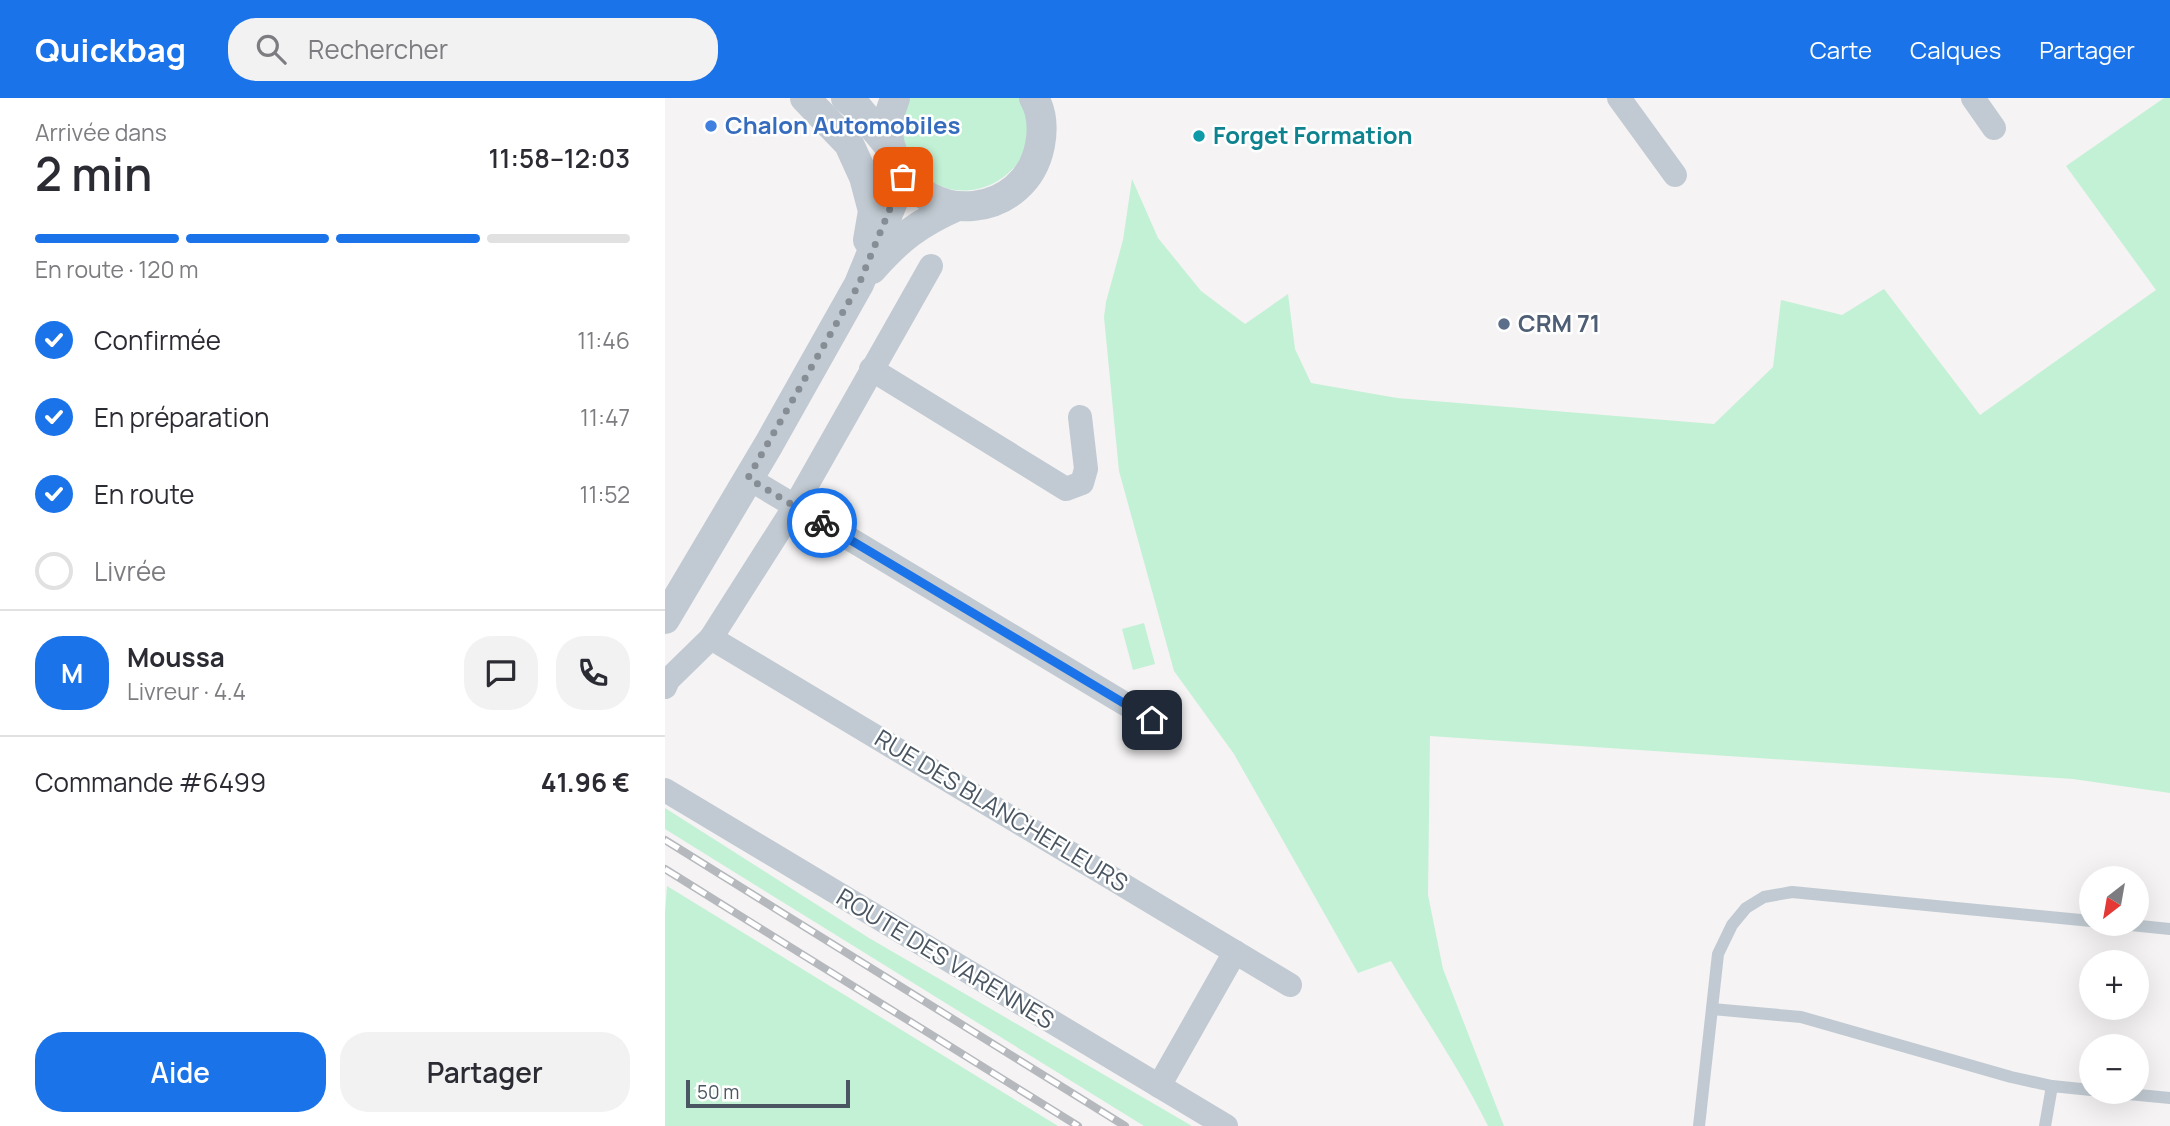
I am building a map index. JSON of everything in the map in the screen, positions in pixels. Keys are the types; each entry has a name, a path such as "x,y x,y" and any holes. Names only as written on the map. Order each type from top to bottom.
{"street":[{"path":"805,98 849,144 864,177 873,211 859,284"},
{"path":"846,98 856,106 889,146 903,177 926,197 955,207"},
{"path":"889,146 888,120 895,98"},
{"path":"1619,98 1675,175"},
{"path":"1973,98 1994,128"},
{"path":"859,284 890,248 927,219 955,207 981,206 1005,197 1025,180 1038,157 1043,132 1039,101"},
{"path":"665,619 859,284 903,177"},
{"path":"665,687 668,680 711,638 795,506 932,266"},
{"path":"871,369 1066,489 1082,483 1086,469 1080,418"},
{"path":"748,478 1167,729"},
{"name":"RUE DES BLANCHEFLEURS","path":"711,638 1290,985"},
{"name":"ROUTE DES VARENNES","path":"665,790 1226,1126"},
{"path":"1159,1086 1235,952"}],"lane":[{"path":"1699,1126 1719,954 1732,925 1745,908 1764,897 1792,892 2079,920"},
{"path":"2149,927 2170,929"},
{"path":"1712,1009 1801,1017 2011,1077 2079,1089"},
{"path":"2045,1126 2052,1086"},
{"path":"2149,1096 2170,1098"}],"green space":[{"path":"908,98 1021,98 1028,124 1027,142 1021,157 1011,170 983,187 950,189 934,183 919,169 903,143 901,124"},
{"path":"2164,98 2170,98 2170,793 2073,779 1430,736 1428,895 1443,969 1504,1126 1488,1126 1391,961 1358,973 1234,754 1174,671 1119,471 1104,317 1123,240 1132,179 1158,238 1201,291 1245,324 1288,294 1295,349 1311,383 1397,398 1714,424 1773,367 1781,300 1842,315 1884,289 1980,415 2156,290 2066,166"},
{"path":"1144,623 1155,664 1133,670 1122,629"},
{"path":"665,808 869,938 1192,1126 1144,1126 665,829"},
{"path":"667,886 1058,1126 665,1126"}],"railway":[{"path":"665,840 1125,1126"},
{"path":"665,869 1078,1126"}],"way so far":[{"path":"822,523 748,478 859,284 903,177"}],"place":[{"name":"Chalon Automobiles","path":"711,126"},
{"name":"Forget Formation","path":"1199,136"},
{"name":"CRM 71","path":"1504,324"}],"route":[{"path":"822,523 1152,720"}]}
